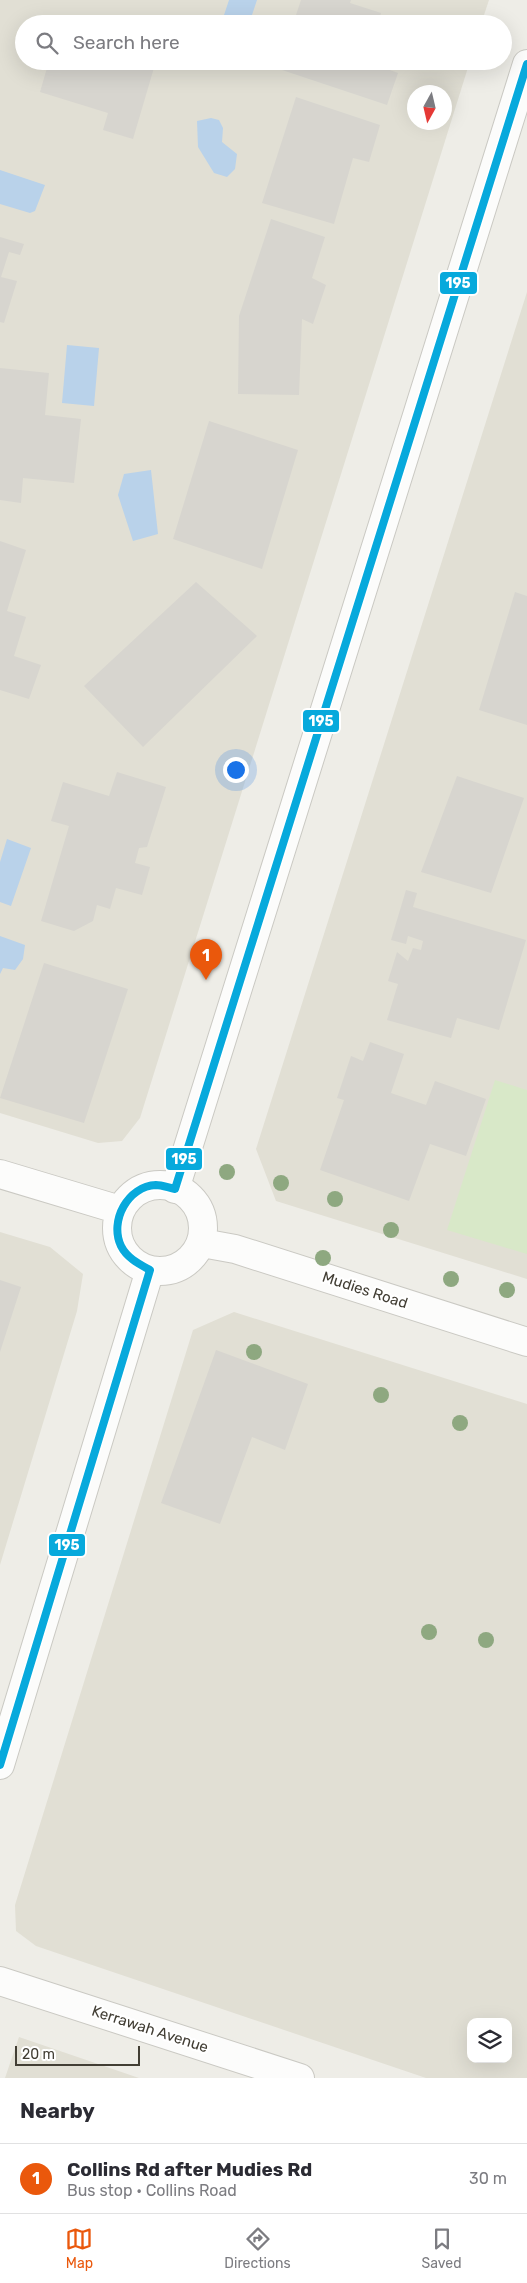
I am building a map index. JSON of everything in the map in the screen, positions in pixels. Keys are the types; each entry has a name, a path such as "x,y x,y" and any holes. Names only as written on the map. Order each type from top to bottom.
{"street":[{"path":"175,1189 527,64"},
{"path":"0,1174 120,1210"},
{"path":"152,1185 167,1185 182,1190 193,1200 200,1213 204,1228 202,1243 194,1256 183,1265 170,1270 150,1270 131,1261 122,1250 117,1237 116,1224 120,1210 128,1199 139,1190 152,1185"},
{"name":"Mudies Road","path":"202,1243 235,1249 527,1342"},
{"path":"0,1765 136,1308 150,1270"},
{"name":"Kerrawah Avenue","path":"0,1981 300,2078"}],"shaded area":[{"path":"0,0 489,0 484,15 15,15 15,70 467,70 452,119 452,85 407,85 407,130 448,130 140,1118 122,1141 98,1143 0,1113"},
{"path":"527,292 527,1279 276,1201 256,1149"},
{"path":"0,1232 50,1247 83,1274 77,1311 0,1565"},
{"path":"234,1312 527,1404 527,2078 426,2078 36,1946 16,1931 15,1905 193,1330"},
{"path":"19,2037 139,2078 5,2078"}],"green space":[{"path":"495,1080 527,1090 527,1254 447,1230"}],"water":[{"path":"229,0 257,0 252,15 224,15"},
{"path":"211,118 219,120 223,128 222,142 237,154 235,169 227,177 214,173 198,147 197,121"},
{"path":"0,170 45,185 35,211 30,213 0,204"},
{"path":"67,345 99,348 94,406 62,403"},
{"path":"151,470 158,534 133,541 118,495 124,474"},
{"path":"7,839 31,848 11,906 0,902 0,862"},
{"path":"0,936 25,945 23,959 15,970 3,968 0,974"}],"building":[{"path":"301,0 351,0 350,3 381,13 380,15 296,15"},
{"path":"46,70 153,70 133,139 103,130 108,113 40,92"},
{"path":"282,70 390,70 398,73 387,105"},
{"path":"296,97 380,125 369,162 353,158 334,224 262,203"},
{"path":"271,219 325,237 312,278 326,285 313,324 302,319 299,395 238,394 239,316"},
{"path":"0,237 24,244 20,255 9,252 1,277 17,281 4,323 0,322"},
{"path":"0,368 49,373 45,415 81,419 74,483 23,478 21,503 0,500"},
{"path":"209,421 298,450 262,569 173,539"},
{"path":"0,541 26,550 7,611 26,617 14,656 41,665 29,699 0,690"},
{"path":"196,582 257,636 143,747 84,686"},
{"path":"515,592 527,596 527,725 479,710"},
{"path":"117,772 166,787 147,847 139,848 135,863 150,867 142,895 116,888 110,909 97,905 93,921 74,931 41,921 69,826 51,821 63,782 109,796"},
{"path":"457,776 524,798 491,893 421,872"},
{"path":"406,890 417,893 413,907 526,940 499,1030 457,1018 451,1038 387,1020 398,984 388,981 397,952 408,961 413,948 421,950 423,941 408,936 406,944 391,940"},
{"path":"44,963 128,989 84,1123 0,1098"},
{"path":"370,1042 404,1054 391,1093 426,1105 435,1081 486,1099 466,1156 430,1144 409,1201 320,1170 344,1100 337,1098 351,1056 363,1061"},
{"path":"0,1280 21,1287 0,1352"},
{"path":"216,1350 308,1384 285,1450 252,1437 220,1524 161,1503"}],"transit line":[{"name":"195","path":"0,1765 150,1270 130,1257 121,1246 117,1226 119,1216 129,1198 137,1191 156,1185 175,1189 527,64"}],"place":[{"name":"Collins Rd after Mudies Rd","path":"206,980"}]}
